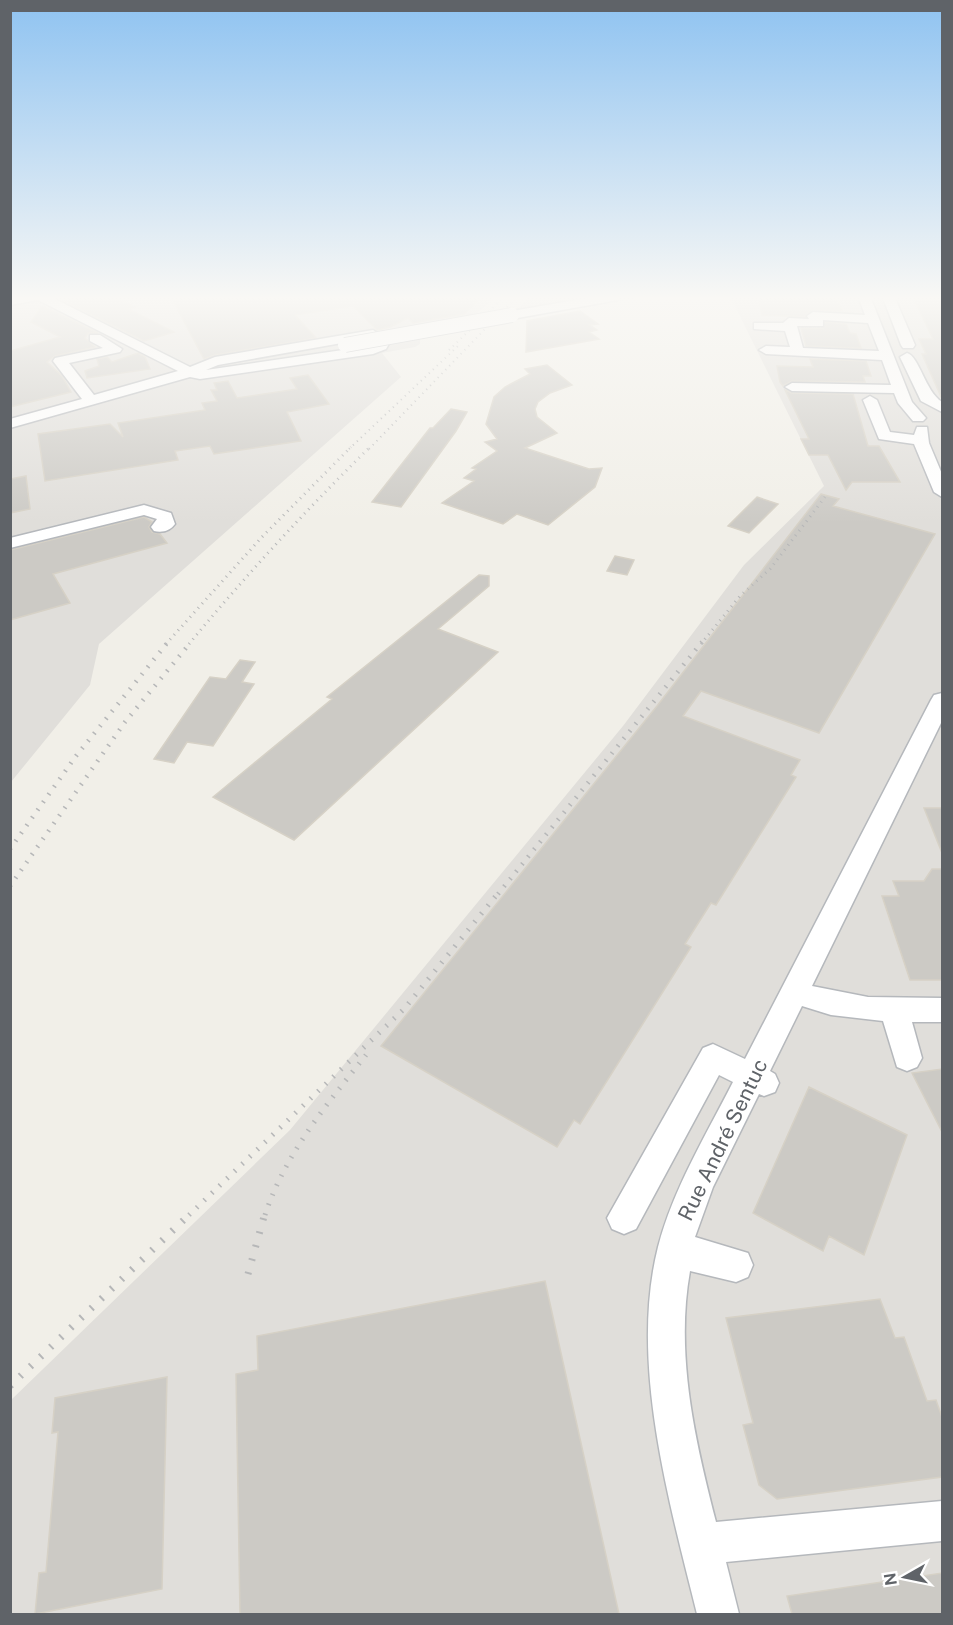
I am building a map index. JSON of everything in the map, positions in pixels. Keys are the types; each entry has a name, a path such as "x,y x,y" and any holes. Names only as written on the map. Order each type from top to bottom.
{"street":[{"path":"68,372 91,401"},
{"path":"10,424 190,372 211,375 232,372"},
{"path":"872,372 874,394 884,436 927,428"},
{"path":"893,372 905,403 927,428 942,492"},
{"path":"915,372 926,398 942,408"},
{"path":"792,387 870,390 874,394"},
{"path":"874,394 900,389"},
{"path":"10,543 144,510 165,517 166,524 160,527"},
{"name":"Rue André Sentuc","path":"718,1614 668,1386 665,1326 674,1250 688,1205 758,1080 796,992 942,700"},
{"path":"796,992 829,1003 894,1010 942,1010"},
{"path":"894,1010 907,1058"},
{"path":"624,1218 713,1057 758,1080"},
{"path":"674,1250 736,1265"},
{"path":"701,1544 942,1521"}],"shaded area":[{"path":"11,372 397,372 401,377 99,644 90,685 11,782"},
{"path":"768,372 942,372 942,1614 11,1614 11,1400 290,1130 623,726 744,565 824,486"}],"building":[{"path":"10,372 58,372 71,392 10,407"},
{"path":"85,372 130,372 87,378"},
{"path":"528,372 556,372 572,385 550,393 538,402 535,409 537,417 557,433 525,448 589,469 602,468 595,487 548,525 517,514 503,524 442,503 474,481 464,478 476,469 472,468 497,451 485,442 497,439 486,424 494,397 505,387 530,374"},
{"path":"778,372 870,372 871,376 863,376 865,382 792,381 783,386"},
{"path":"930,372 942,372 942,399"},
{"path":"308,375 329,404 287,412 301,441 214,454 210,446 175,451 178,460 45,481 38,434 110,424 123,437 118,423 205,410 202,403 217,401 211,390 217,390 214,383 228,381 237,398 297,389 290,378"},
{"path":"785,390 792,393 853,394 868,446 879,446 900,482 852,482 846,490 828,455 809,455 801,439 809,439"},
{"path":"451,409 467,412 456,431 401,507 372,502 430,428 433,428"},
{"path":"26,476 30,509 10,513 10,479"},
{"path":"821,494 839,499 833,506 935,534 819,733 701,691 683,716 800,760 791,775 796,777 716,905 711,903 685,944 691,947 580,1124 574,1120 557,1147 381,1046 657,706"},
{"path":"757,497 778,504 749,533 728,526"},
{"path":"144,517 152,522 149,527 152,532 160,534 167,543 53,574 70,603 10,620 10,550"},
{"path":"615,556 634,560 627,575 607,571"},
{"path":"479,575 489,576 489,586 438,629 498,652 294,840 213,797 332,699 327,697"},
{"path":"240,660 255,662 242,682 254,684 213,746 187,742 174,763 154,759 210,677 226,679"},
{"path":"924,808 942,808 942,853"},
{"path":"932,869 942,869 942,980 910,980 882,896 899,896 893,881 924,881"},
{"path":"942,1069 942,1132 912,1073"},
{"path":"809,1087 907,1135 864,1255 829,1236 823,1251 753,1213"},
{"path":"545,1281 619,1614 240,1614 236,1374 258,1370 257,1336"},
{"path":"880,1299 895,1338 904,1337 927,1401 936,1400 942,1417 942,1477 777,1499 759,1485 743,1425 753,1423 726,1318"},
{"path":"167,1377 162,1589 35,1614 39,1573 46,1572 58,1432 52,1433 55,1398"},
{"path":"942,1573 942,1614 792,1614 787,1596"}],"railway":[{"path":"349,449 431,372"},
{"path":"369,449 444,372"},
{"path":"189,644 277,543 370,447"},
{"path":"166,644 261,538 349,449"},
{"path":"701,644 740,596 770,569 825,497"},
{"path":"10,849 76,756 168,642"},
{"path":"10,886 125,722 191,642"},
{"path":"498,894 702,642"},
{"path":"189,1215 404,1009 499,892"},
{"path":"265,1215 273,1193 295,1150 366,1055"},
{"path":"10,1386 191,1213"},
{"path":"248,1274 265,1213"}]}
